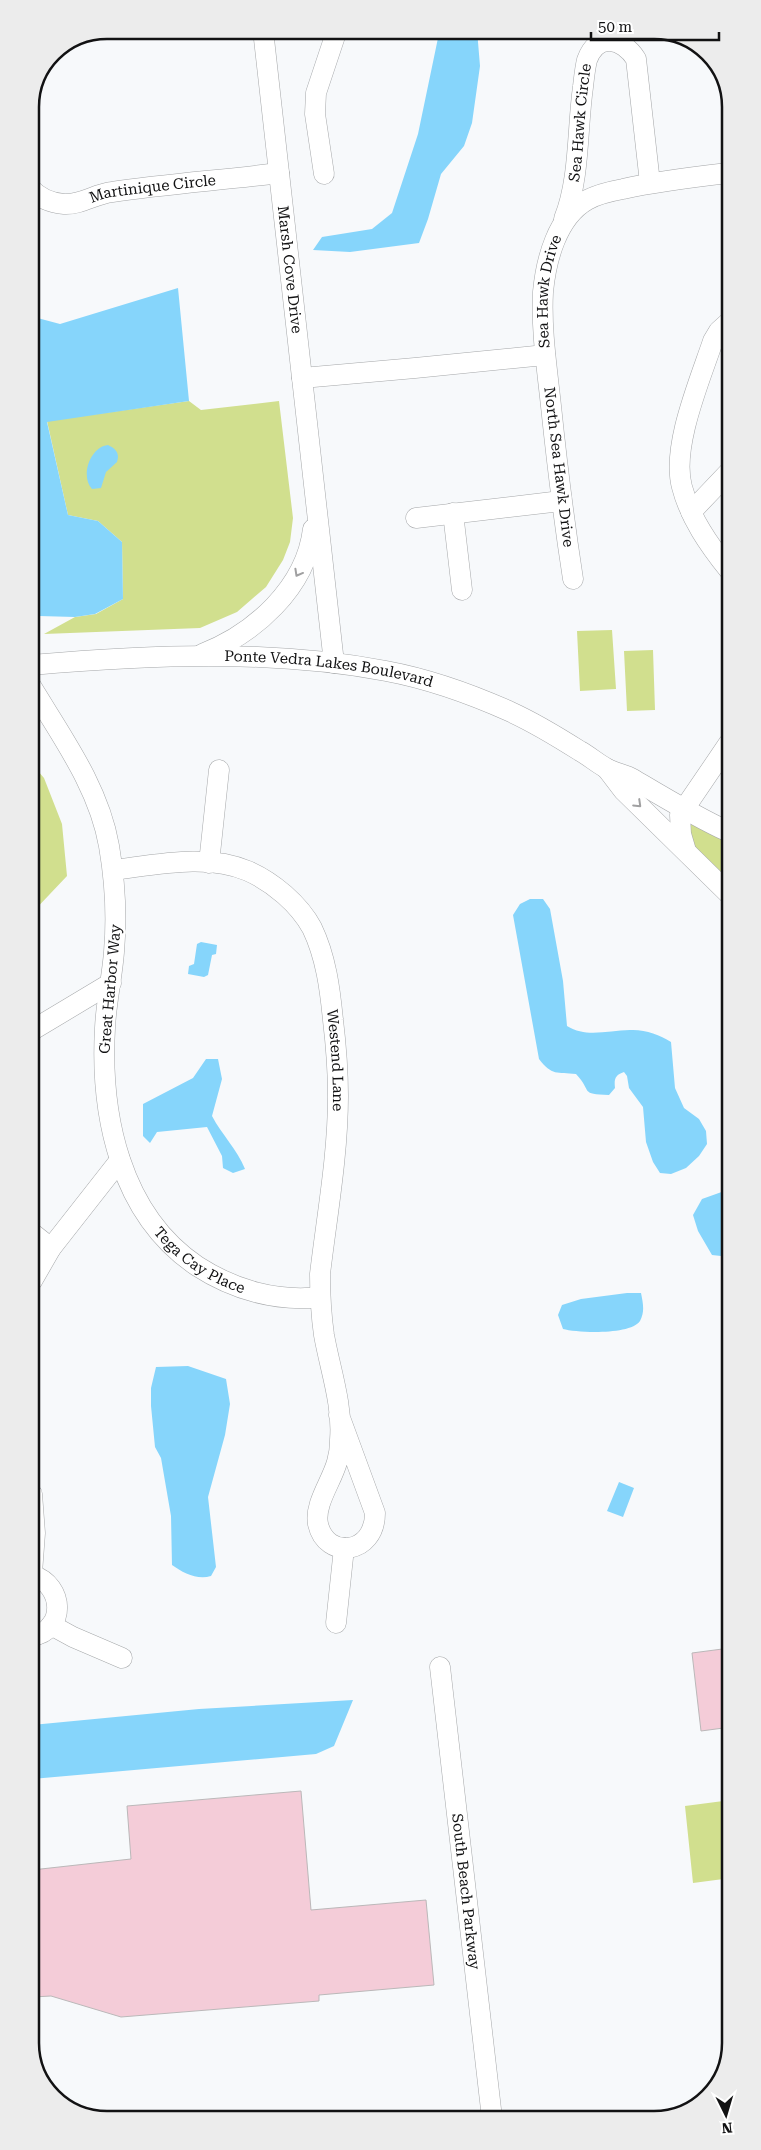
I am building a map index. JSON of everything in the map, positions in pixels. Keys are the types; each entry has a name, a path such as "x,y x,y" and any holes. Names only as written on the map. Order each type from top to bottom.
{"street":[{"name":"Marsh Cove Drive","path":"265,39 334,663"},
{"path":"324,174 315,114 316,93 334,39"},
{"name":"Sea Hawk Circle","path":"562,225 569,206 573,186 580,107 587,60 600,43 609,40 619,42 630,49 636,59 650,183"},
{"name":"Martinique Circle","path":"39,195 52,202 65,204 82,202 109,192 279,173"},
{"name":"Sea Hawk Drive","path":"302,378 545,354 542,321 543,290 549,259 562,225 573,210 587,200 604,193 650,183 722,174"},
{"path":"722,328 713,341 682,437 680,461 681,485 691,512 706,541 722,561"},
{"name":"North Sea Hawk Drive","path":"545,354 561,500 573,579"},
{"path":"691,512 722,479"},
{"path":"416,518 561,500"},
{"name":"Marsh Cove Drive","path":"194,657 216,649 243,634 266,615 281,598 298,574 306,556 312,536 316,510"},
{"path":"453,513 462,590"},
{"name":"Ponte Vedra Lakes Boulevard","path":"39,664 94,660 194,657 261,658 334,663 386,671 472,696 543,728 606,768 632,778 683,809 722,828"},
{"name":"Great Harbor Way","path":"39,699 84,775 98,808 109,843 116,912 105,1027 104,1064 107,1106 120,1160"},
{"path":"686,851 680,824 683,809 722,753"},
{"name":"Ponte Vedra Lakes Boulevard","path":"606,768 623,790 722,887"},
{"path":"209,863 219,770"},
{"name":"Westend Lane","path":"113,870 174,863 209,863 247,870 266,880 284,894 299,909 311,927 324,960 332,1008 338,1098 320,1274 320,1297 324,1332 340,1415"},
{"path":"39,1026 110,983"},
{"path":"39,1269 51,1248 120,1160"},
{"name":"Tega Cay Place","path":"120,1160 132,1188 153,1225 188,1259 223,1280 254,1292 280,1297 320,1297"},
{"path":"39,1239 51,1248"},
{"path":"340,1415 375,1514 375,1524 371,1534 362,1543 352,1548 344,1548 327,1541 320,1531 317,1521 319,1507 337,1463 340,1440 340,1415"},
{"path":"336,1622 344,1548"},
{"path":"39,1578 45,1581 55,1592 58,1604 56,1616 51,1625 39,1633"},
{"path":"51,1625 73,1637 122,1658"},
{"name":"South Beach Parkway","path":"440,1666 491,2111"}],"green space":[{"path":"189,401 201,410 279,401 293,518 290,542 283,560 266,587 237,612 200,628 44,634 75,617 96,614 123,599 122,542 98,521 68,515 47,421"},
{"path":"612,630 616,689 580,691 577,631"},
{"path":"653,650 655,710 627,711 624,651"},
{"path":"39,772 44,778 62,824 67,876 39,906"},
{"path":"688,818 722,835 722,877 692,845"},
{"path":"722,1801 722,1879 693,1883 685,1806"}],"water":[{"path":"438,39 478,39 480,66 472,123 464,146 441,174 419,243 350,252 313,250 322,237 372,229 392,213 418,134"},
{"path":"178,288 189,401 47,422 68,515 98,521 122,542 123,599 95,614 75,617 39,616 39,318 60,324"},
{"path":"108,445 117,452 117,462 106,472 101,488 92,489 87,477 89,463 96,451"},
{"path":"530,899 543,899 550,909 563,981 567,1026 575,1030 591,1033 625,1030 643,1031 658,1035 671,1042 675,1088 684,1108 699,1119 706,1131 707,1144 699,1156 686,1168 671,1174 660,1173 653,1162 646,1142 643,1107 629,1088 627,1076 624,1072 616,1078 615,1088 609,1095 594,1094 588,1091 576,1074 551,1071 539,1059 513,915 520,904"},
{"path":"201,942 217,945 216,954 212,955 208,975 204,977 188,974 189,966 194,964 197,944"},
{"path":"206,1059 218,1059 222,1079 212,1116 245,1169 233,1173 223,1168 222,1156 207,1127 157,1132 150,1143 143,1136 143,1104 193,1078"},
{"path":"722,1192 722,1256 712,1255 698,1231 693,1215 702,1199"},
{"path":"641,1293 643,1314 635,1326 604,1332 563,1329 558,1315 562,1305 581,1299"},
{"path":"188,1366 226,1379 230,1404 225,1435 208,1497 216,1567 211,1576 206,1577 190,1575 172,1565 171,1516 161,1458 155,1447 151,1406 151,1388 156,1367"},
{"path":"619,1482 634,1488 623,1517 607,1511"},
{"path":"353,1700 334,1746 316,1754 39,1778 39,1724 199,1709"}],"building":[{"path":"722,1649 722,1728 701,1731 692,1653"},
{"path":"301,1791 311,1910 426,1900 434,1985 319,1995 319,2001 121,2017 51,1996 39,1997 39,1869 131,1859 127,1806"}]}
